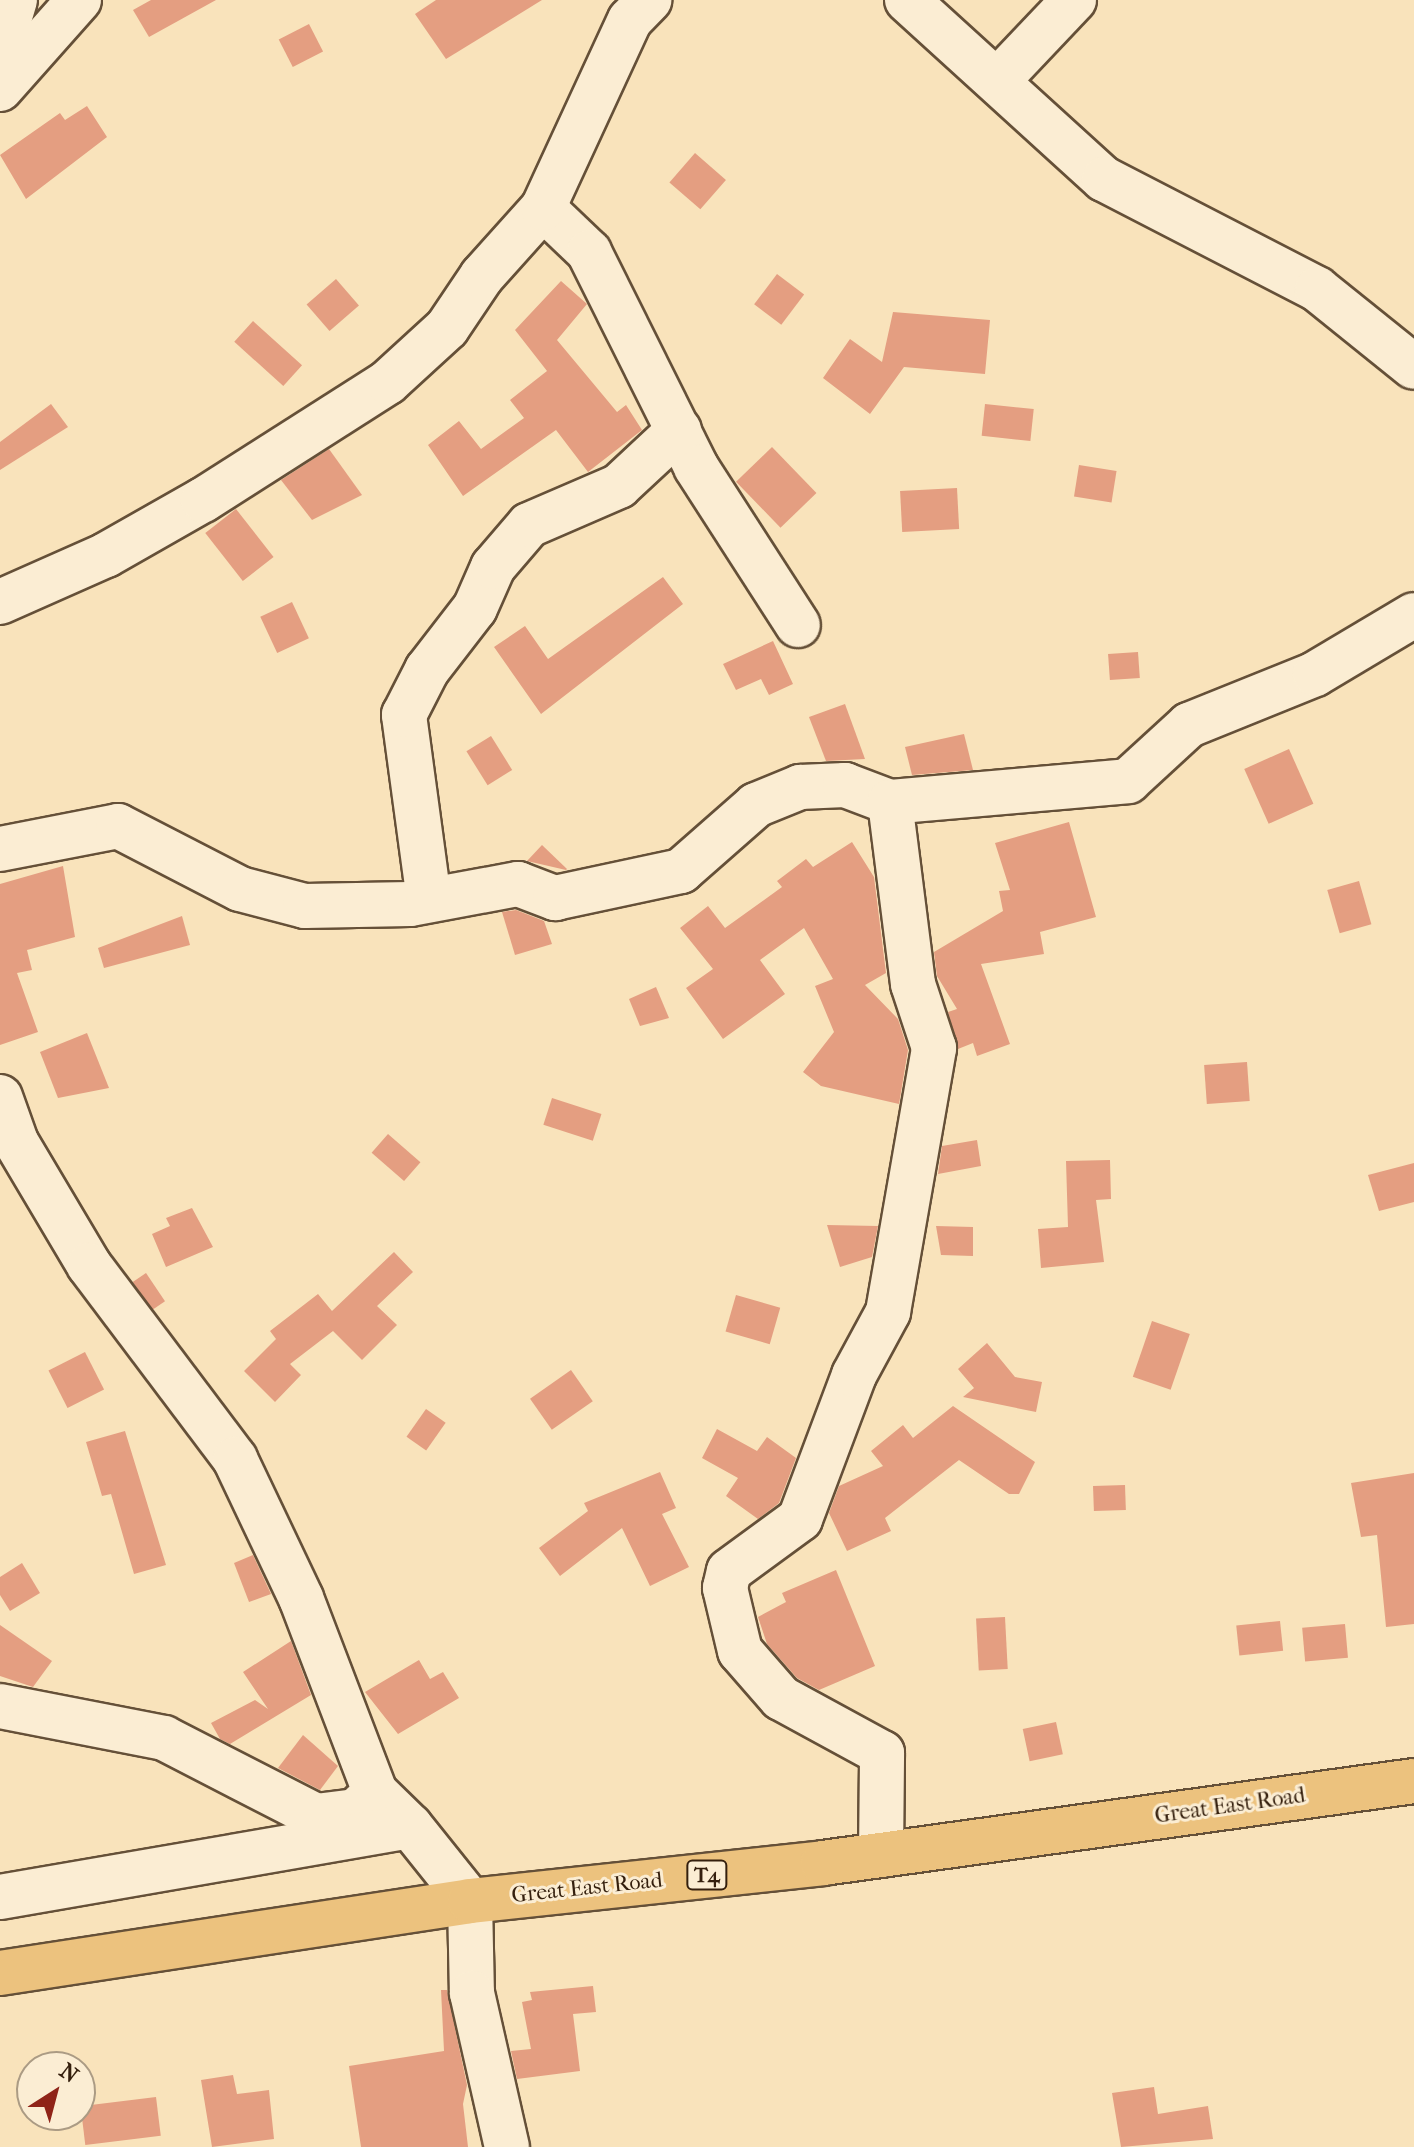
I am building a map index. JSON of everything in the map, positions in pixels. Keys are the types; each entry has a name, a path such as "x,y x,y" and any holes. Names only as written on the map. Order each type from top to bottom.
{"highway":[{"name":"Great East Road","path":"0,1973 470,1901 881,1855 1414,1781"}],"street":[{"path":"0,50 15,0"},
{"path":"0,89 79,0"},
{"path":"0,602 106,555 203,500 388,382 447,328 482,276 543,208 630,20 649,0"},
{"path":"907,0 999,79 1104,179 1317,289 1414,367"},
{"path":"999,79 1074,0"},
{"path":"543,208 589,252 679,430 798,625"},
{"path":"429,900 404,715 427,670 475,608 493,567 529,525 619,486 679,430"},
{"path":"0,849 118,826 240,889 305,906 355,908 429,900 518,884 555,898 681,871 756,805 800,787 845,785 890,802 1128,781 1189,725 1315,674 1414,615"},
{"path":"881,1855 882,1753 781,1698 740,1651 725,1588 729,1571 800,1519 854,1375 888,1312 934,1048 913,984 890,802"},
{"path":"0,1097 16,1142 89,1265 235,1459 301,1598 375,1792 410,1826 470,1901 472,1993 507,2147"},
{"path":"0,1706 164,1738 316,1816 356,1811 375,1792"},
{"path":"0,1897 410,1826"}],"building":[{"path":"151,0 216,0 149,37 133,10"},
{"path":"436,0 542,0 446,59 415,14"},
{"path":"309,24 323,52 293,67 279,39"},
{"path":"87,106 107,137 26,199 0,155 60,113 65,120"},
{"path":"695,153 726,180 700,209 669,182"},
{"path":"777,274 804,294 781,325 754,304"},
{"path":"336,279 359,305 330,331 307,305"},
{"path":"561,281 587,304 557,340 617,412 626,405 642,430 588,472 556,430 463,496 428,445 459,421 481,449 524,418 510,400 547,371 515,330"},
{"path":"893,312 990,320 985,374 904,367 870,414 823,378 850,339 882,362"},
{"path":"253,321 302,365 283,386 234,342"},
{"path":"51,404 68,427 0,470 0,442"},
{"path":"985,404 1034,409 1030,441 982,436"},
{"path":"772,447 816,493 780,528 736,482"},
{"path":"329,449 362,495 312,520 281,480"},
{"path":"1079,465 1117,471 1112,503 1074,497"},
{"path":"957,488 959,529 902,532 900,491"},
{"path":"236,509 274,557 243,581 205,533"},
{"path":"663,577 683,604 541,714 494,647 525,626 548,659"},
{"path":"292,602 309,638 277,653 260,617"},
{"path":"773,641 793,684 769,695 761,679 736,690 723,664"},
{"path":"1138,652 1140,678 1110,680 1108,654"},
{"path":"845,704 865,759 826,761 809,717"},
{"path":"964,734 973,770 912,775 905,747"},
{"path":"491,736 512,770 488,785 466,751"},
{"path":"1289,749 1313,804 1269,824 1244,769"},
{"path":"1069,822 1096,917 1040,932 1044,954 981,964 1010,1044 977,1056 973,1043 958,1049 948,1012 957,1009 937,976 934,952 1003,911 999,891 1010,890 995,843"},
{"path":"852,842 874,877 886,973 865,985 898,1019 908,1050 899,1104 821,1086 803,1072 834,1032 815,986 833,979 804,928 760,960 785,994 723,1039 686,988 713,969 680,928 708,906 725,928 782,887 777,881 806,859 813,867"},
{"path":"542,845 567,869 566,870 527,861"},
{"path":"63,866 75,937 27,950 32,970 17,973 38,1032 0,1045 0,884"},
{"path":"1359,881 1371,924 1340,933 1327,890"},
{"path":"516,910 544,921 552,944 515,955 502,912"},
{"path":"182,916 190,945 104,968 98,948"},
{"path":"656,987 669,1018 640,1026 629,999"},
{"path":"87,1033 109,1088 58,1098 40,1052"},
{"path":"1247,1062 1250,1101 1207,1104 1204,1065"},
{"path":"552,1098 601,1114 593,1141 543,1125"},
{"path":"388,1134 420,1162 404,1181 372,1153"},
{"path":"977,1140 981,1166 938,1174 942,1146"},
{"path":"1110,1160 1111,1199 1096,1200 1104,1262 1041,1268 1038,1229 1068,1227 1066,1161"},
{"path":"1414,1163 1414,1202 1379,1211 1368,1175"},
{"path":"192,1208 213,1247 166,1267 152,1234 170,1226 166,1218"},
{"path":"827,1225 878,1226 872,1257 840,1267"},
{"path":"936,1226 973,1227 973,1256 941,1255"},
{"path":"394,1252 413,1272 377,1306 397,1325 362,1360 333,1331 290,1364 301,1375 275,1402 244,1371 276,1339 270,1331 318,1294 332,1311"},
{"path":"146,1273 165,1301 152,1310 133,1282"},
{"path":"736,1295 780,1308 770,1344 726,1332"},
{"path":"1152,1321 1190,1334 1171,1390 1133,1377"},
{"path":"987,1343 1015,1377 1042,1382 1036,1412 963,1397 974,1388 958,1369"},
{"path":"85,1352 104,1389 68,1408 48,1371"},
{"path":"571,1370 593,1401 552,1430 530,1399"},
{"path":"953,1406 1035,1462 1019,1494 1009,1494 959,1460 885,1518 891,1531 847,1551 829,1513 839,1486 883,1466 871,1451 903,1425 913,1438"},
{"path":"426,1409 446,1423 426,1451 406,1437"},
{"path":"717,1429 757,1451 767,1437 796,1458 779,1503 758,1519 726,1496 738,1478 702,1458"},
{"path":"125,1431 166,1565 134,1574 111,1494 102,1496 86,1442"},
{"path":"660,1472 676,1508 662,1514 689,1567 650,1586 622,1528 560,1576 539,1548 588,1511 584,1503"},
{"path":"1414,1473 1414,1624 1386,1627 1377,1535 1361,1537 1351,1483"},
{"path":"1125,1485 1126,1510 1094,1511 1093,1486"},
{"path":"253,1555 271,1594 249,1602 234,1563"},
{"path":"22,1563 40,1593 10,1611 0,1595 0,1577"},
{"path":"836,1570 875,1666 819,1690 797,1678 767,1644 758,1617 786,1602 782,1593"},
{"path":"1005,1617 1008,1669 979,1670 976,1619"},
{"path":"1280,1621 1283,1651 1239,1655 1236,1626"},
{"path":"1345,1624 1348,1658 1305,1662 1302,1628"},
{"path":"0,1625 52,1661 33,1687 0,1676"},
{"path":"291,1641 311,1695 230,1744 220,1739 211,1723 255,1700 268,1709 243,1672"},
{"path":"419,1660 430,1679 443,1672 459,1698 398,1734 365,1692"},
{"path":"1056,1722 1063,1754 1030,1761 1023,1729"},
{"path":"303,1735 338,1766 320,1790 278,1768"},
{"path":"593,1986 596,2012 573,2014 580,2071 517,2079 511,2051 531,2049 522,2002 532,2000 530,1992"},
{"path":"441,1990 447,1990 467,2085 463,2104 468,2147 361,2147 349,2066 444,2051"},
{"path":"233,2075 237,2094 269,2090 274,2139 212,2147 201,2080"},
{"path":"1154,2087 1158,2114 1208,2106 1213,2139 1121,2147 1112,2093"},
{"path":"156,2097 161,2136 85,2145 84,2131 96,2131 96,2104"}]}
